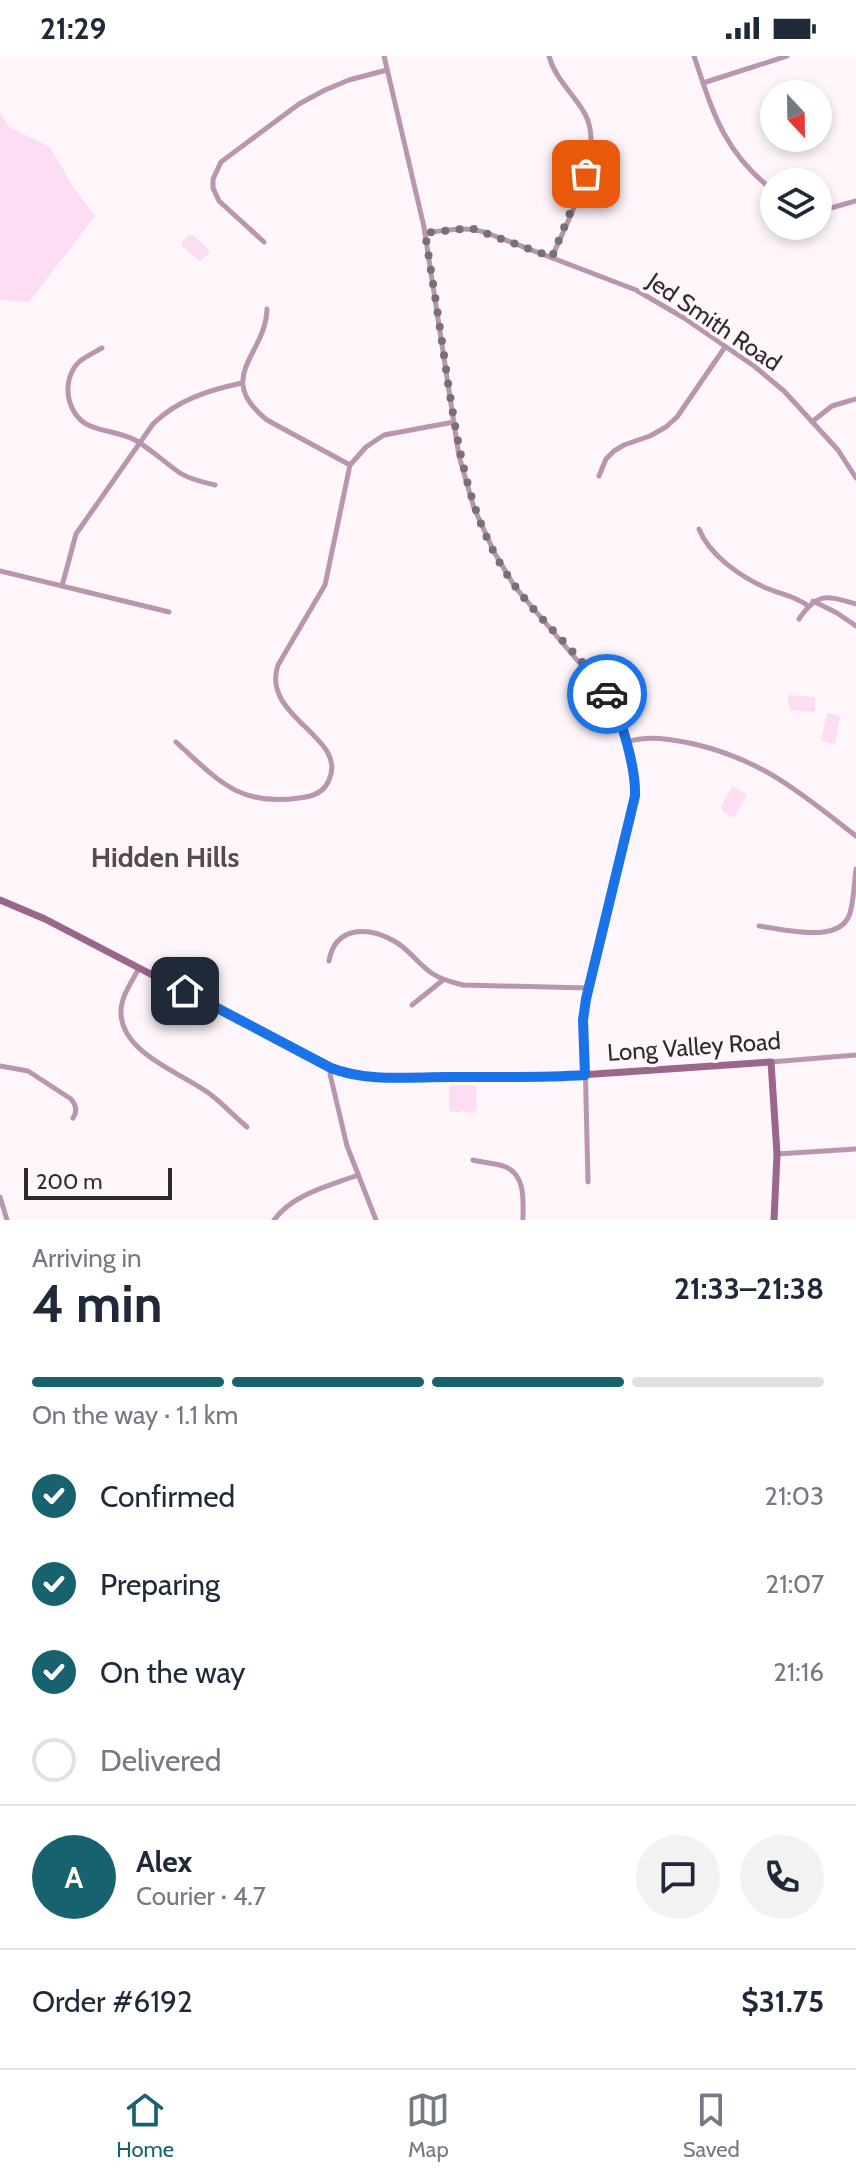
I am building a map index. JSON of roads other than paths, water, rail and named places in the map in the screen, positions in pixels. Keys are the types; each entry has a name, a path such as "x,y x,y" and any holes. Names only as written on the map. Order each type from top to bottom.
{"street":[{"path":"384,56 425,233 454,422 469,493 506,573 534,611 604,690 617,712 634,776 635,796 583,1020 588,1182"},
{"path":"549,56 556,74 583,111 592,135 586,174 552,257"},
{"path":"694,56 713,116 730,148 760,177"},
{"path":"703,83 787,56"},
{"path":"264,242 219,201 213,179 221,162 299,104 349,80 387,70"},
{"path":"832,208 856,201"},
{"name":"Jed Smith Road","path":"425,233 471,228 636,290 684,318 754,366 784,391 838,450 856,478"},
{"path":"267,309 263,329 246,365 242,383 246,398 254,410 267,420 350,465"},
{"path":"599,476 606,459 614,451 650,436 677,417 725,347"},
{"path":"102,348 79,362 69,378 68,398 79,419 127,436 182,474 215,485"},
{"path":"62,586 76,534 165,412 218,388 242,383"},
{"path":"813,421 832,406 856,399"},
{"path":"176,742 217,779 249,797 263,800 310,797 318,793 329,780 331,759 325,748 286,708 278,695 274,679 284,652 325,585 350,465 366,447 384,435 454,422"},
{"path":"699,529 712,549 745,578 837,613 856,626"},
{"path":"0,571 169,612"},
{"path":"799,619 810,603 822,597 856,604"},
{"path":"626,742 641,738 669,738 740,757 777,776 856,836"},
{"path":"759,926 809,933 833,931 843,926 850,916 856,869"},
{"name":"Long Valley Road","path":"0,900 45,919 346,1074 366,1077 537,1078 856,1055"},
{"path":"329,961 335,942 350,932 360,931 396,941 429,972 443,980 469,985 588,988"},
{"path":"139,968 121,1006 122,1023 131,1040 140,1050 209,1094 247,1127"},
{"path":"412,1005 443,980"},
{"path":"771,1062 777,1154 774,1220"},
{"path":"0,1066 28,1071 71,1099 77,1111 73,1118"},
{"path":"331,1068 343,1131 376,1220"},
{"path":"777,1154 856,1149"},
{"path":"473,1160 509,1168 520,1180 523,1220"},
{"path":"274,1220 286,1206 298,1199 358,1175"},
{"path":"0,1197 7,1220"}],"district":[{"name":"Hidden Hills","path":"165,857"}]}
